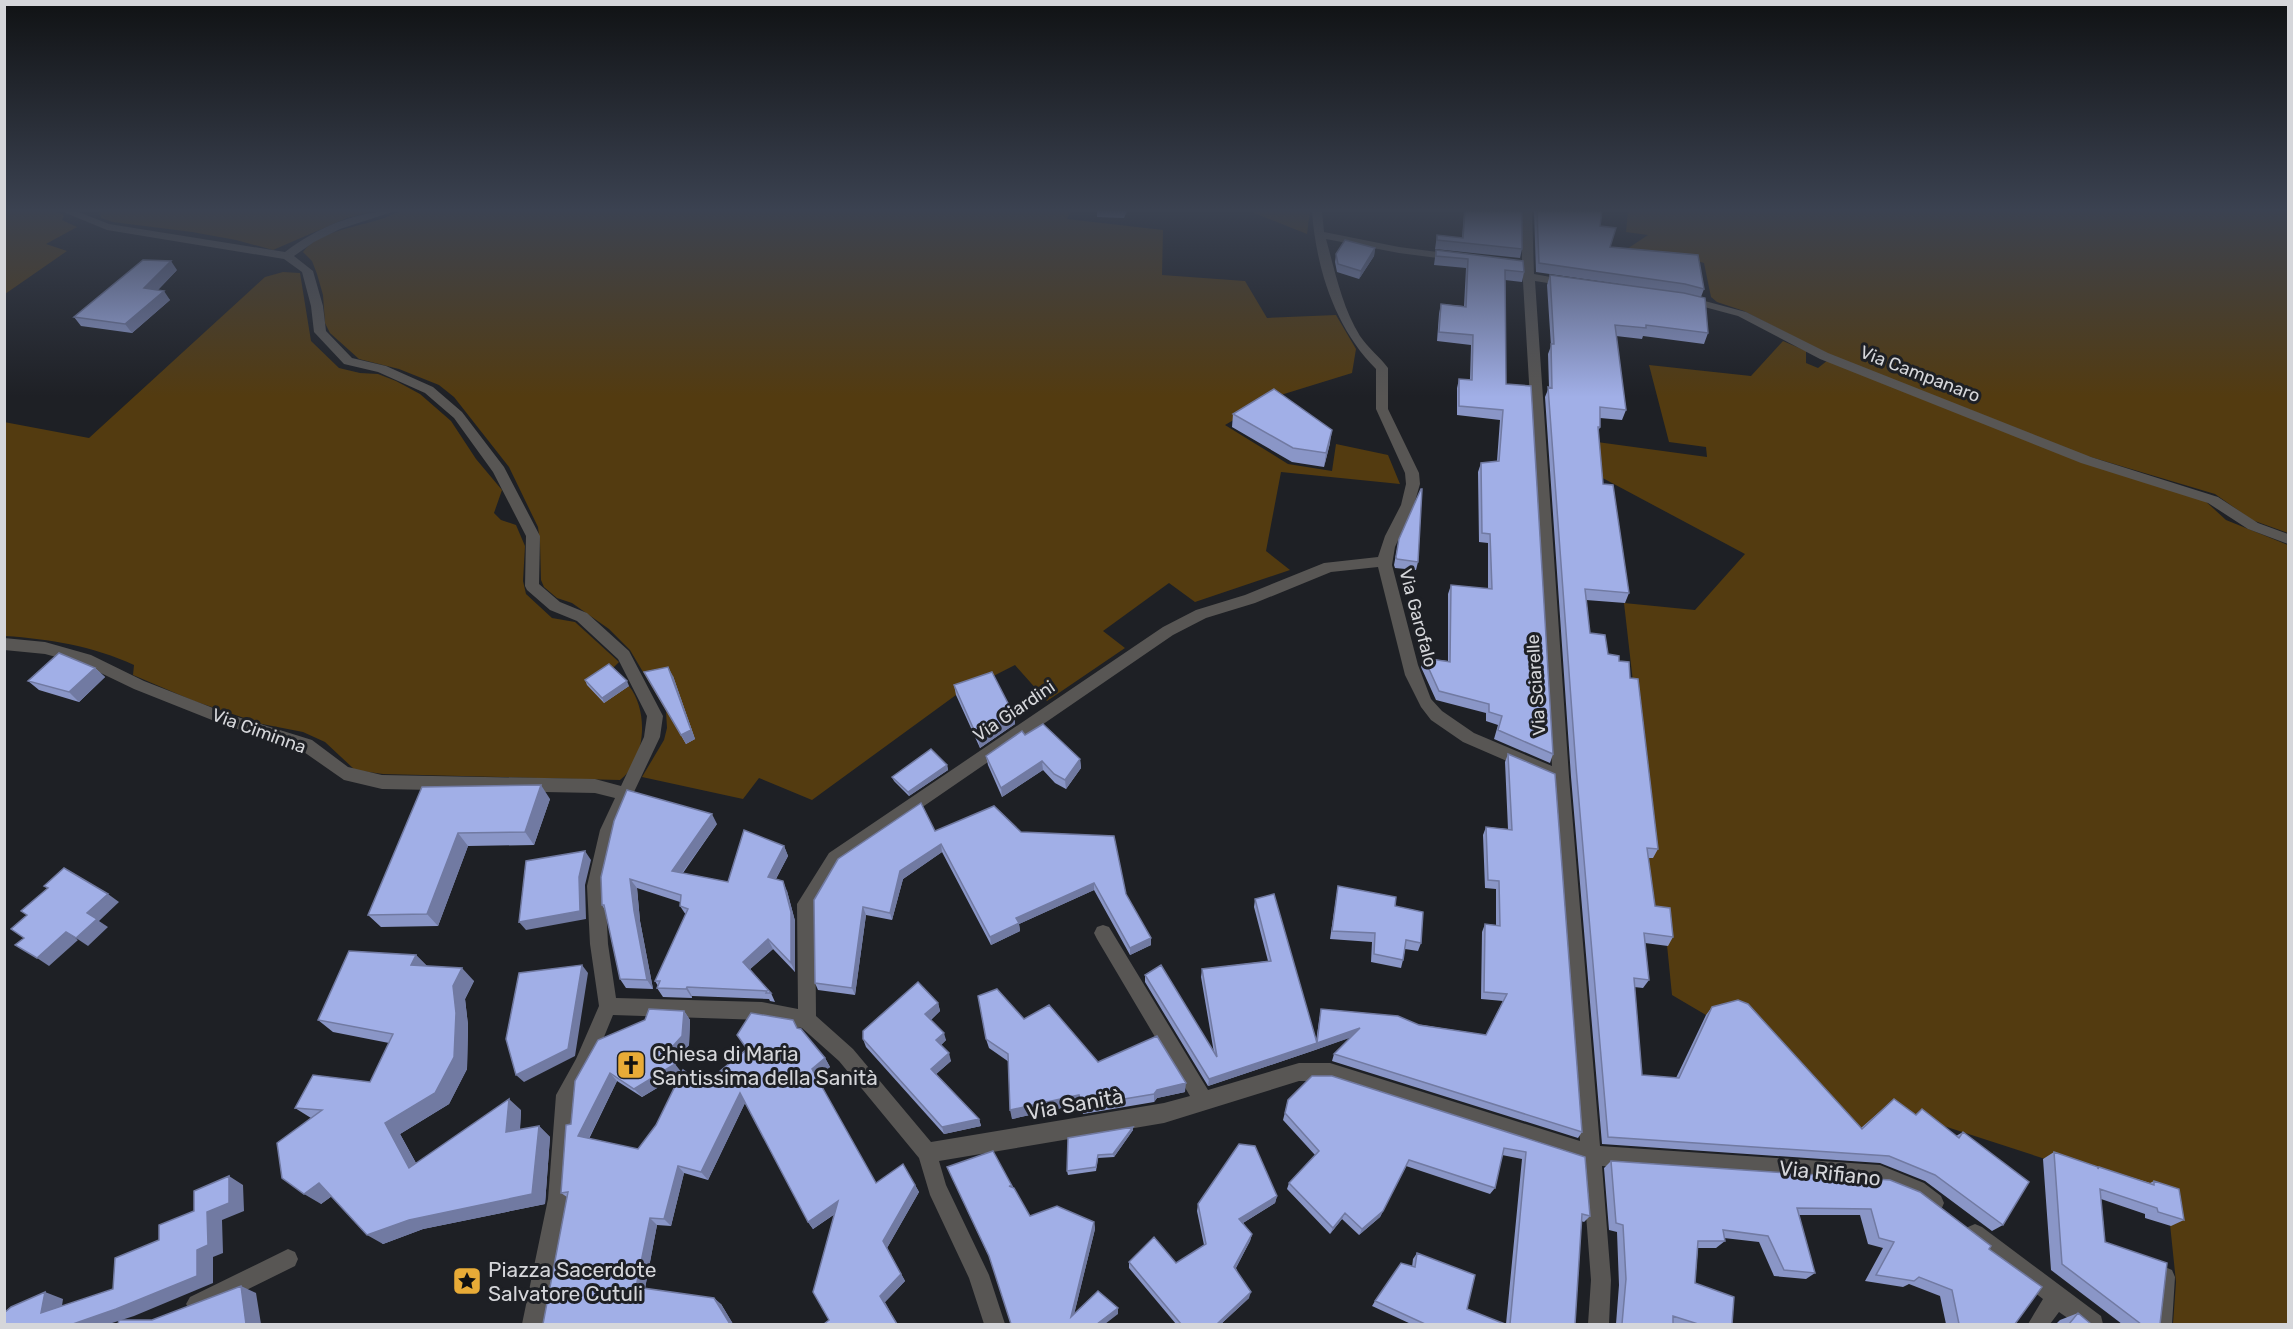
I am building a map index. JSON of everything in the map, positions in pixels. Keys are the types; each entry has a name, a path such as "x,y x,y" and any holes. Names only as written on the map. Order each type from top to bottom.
{"street":[{"path":"308,273 317,306 320,332 348,361 382,369 429,390 458,415 500,470 533,536 532,586 555,606 582,617 624,655 655,716 652,737 608,830 596,886 599,944 608,1006 583,1065 566,1095 558,1199 532,1324"},
{"name":"Via Garofalo","path":"1330,273 1354,336 1382,368 1382,409 1414,484 1410,498 1391,534 1384,561 1417,684 1427,704 1449,725 1484,745 1561,777"},
{"name":"Via Sciarelle","path":"1524,273 1601,1280 1598,1324"},
{"path":"1538,273 1580,285"},
{"name":"Via Campanaro","path":"1670,297 1714,305 1742,314 1824,356 2086,460 2213,500 2253,526 2289,539"},
{"name":"Via Giardini","path":"807,1020 806,904 835,858 1168,631 1201,614 1250,599 1329,567 1384,561"},
{"name":"Via Ciminna","path":"4,644 45,648 86,659 183,703 227,720 306,745 344,773 360,778 382,782 595,786 625,794"},
{"path":"1103,933 1204,1101"},
{"path":"608,1006 762,1011 807,1020 846,1055 927,1153 937,1188 980,1275 994,1324"},
{"name":"Via Sanità","path":"927,1153 1164,1113 1299,1072 1330,1072 1592,1155"},
{"name":"Via Rifiano","path":"1592,1155 1880,1175 1917,1190 2093,1324"},
{"path":"173,1313 212,1297 288,1259"},
{"path":"2161,1324 2165,1277"},
{"path":"2038,1324 2057,1297"}],"shaded area":[{"path":"5,273 35,273 5,294"},
{"path":"279,273 300,273 311,341 339,368 378,374 420,394 451,421 476,459 502,490 494,513 501,520 516,525 525,546 523,581 526,594 552,618 575,622 619,662 612,669 629,686 640,708 642,735 640,748 629,771 620,780 383,774 355,770 325,742 303,732 262,724 194,701 133,675 134,665 119,658 71,644 5,636 4,422 89,438 265,277"},
{"path":"1162,273 1162,275 1245,281 1267,318 1336,315 1356,349 1352,373 1271,398 1225,425 1288,464 1332,471 1336,444 1388,455 1400,484 1281,472 1266,551 1290,570 1195,602 1169,583 1103,631 1125,648 1047,701 1015,665 956,695 812,800 759,778 743,799 642,777 664,740 667,728 666,711 630,650 609,629 572,603 557,598 544,587 541,580 538,527 509,467 454,397 439,385 399,369 359,359 330,333 325,323 323,295 317,274"},
{"path":"1706,273 2288,273 2288,533 2252,520 2215,494 2084,455 1825,353 1744,311 1717,302 1711,297"},
{"path":"1783,341 1806,351 1806,363 1818,368 1828,360 2203,499 2226,520 2288,545 2288,1324 2173,1324 2176,1282 2167,1195 2116,1182 1913,1116 1864,1148 1706,1015 1672,995 1666,935 1618,911 1609,853 1653,858 1624,603 1695,610 1745,554 1597,475 1597,442 1707,457 1706,447 1669,442 1649,365 1751,376"}],"building":[{"path":"127,273 159,273 144,288 164,291 125,324 74,317"},
{"path":"1467,273 1505,273 1506,384 1531,386 1553,754 1498,730 1502,716 1489,712 1489,704 1439,691 1424,658 1450,662 1451,585 1492,589 1490,534 1482,533 1481,463 1499,461 1503,410 1459,406 1459,379 1472,380 1473,335 1439,332 1441,304 1466,307"},
{"path":"1609,273 1701,273 1704,289"},
{"path":"1550,275 1684,293 1705,298 1708,333 1646,325 1646,328 1615,325 1626,410 1600,407 1600,427 1598,427 1603,484 1613,485 1629,593 1585,589 1590,633 1605,635 1608,654 1619,656 1619,661 1629,662 1630,678 1638,679 1658,849 1647,848 1655,906 1670,908 1673,937 1644,933 1649,980 1634,978 1642,1075 1679,1078 1712,1007 1738,1000 1748,1004 1862,1129 1894,1099 1916,1115 1922,1109 1959,1138 1963,1132 2029,1182 2003,1225 1935,1175 1889,1156 1608,1137 1576,767 1548,387 1552,388 1551,344 1554,344"},
{"path":"1274,389 1332,430 1326,453 1293,448 1233,414"},
{"path":"1421,489 1418,562 1397,559 1399,539"},
{"path":"59,653 95,668 69,692 28,681"},
{"path":"609,664 627,681 602,698 585,680"},
{"path":"668,667 691,730 681,735 644,672"},
{"path":"992,672 1014,715 978,739 954,685"},
{"path":"1043,724 1080,759 1065,780 1054,774 1042,761 1001,788 986,756 1022,731 1025,735"},
{"path":"931,749 947,765 908,792 892,777"},
{"path":"1508,754 1555,774 1582,1132 1334,1054 1360,1028 1317,1043 1321,1009 1398,1016 1419,1025 1486,1035 1507,994 1484,992 1485,924 1500,926 1499,881 1488,880 1486,827 1512,830"},
{"path":"541,785 525,832 458,833 427,914 368,915 422,787"},
{"path":"627,790 712,814 672,871 728,882 744,830 784,846 768,877 783,881 791,912 791,963 768,939 743,962 771,993 687,987 686,989 657,988 660,981 655,981 688,909 680,906 681,895 630,879 647,980 620,979 604,905 602,905 601,877 614,821"},
{"path":"921,803 935,831 994,806 1021,832 1114,836 1126,894 1151,938 1130,948 1094,883 1016,918 1019,923 990,937 941,844 900,871 890,913 863,907 852,988 815,983 814,900 838,859"},
{"path":"585,851 579,877 580,911 519,922 526,861"},
{"path":"64,868 108,894 87,913 97,919 76,938 66,932 37,958 15,945 24,938 11,929 27,915 21,911 48,888 44,886"},
{"path":"1338,886 1396,897 1395,906 1423,912 1421,943 1406,940 1403,960 1374,954 1375,933 1332,931"},
{"path":"1274,894 1317,1043 1209,1079 1145,975 1161,965 1217,1057 1202,969 1271,961 1255,899"},
{"path":"349,951 416,955 411,965 462,968 453,986 456,1013 454,1057 435,1093 385,1123 409,1168 509,1099 506,1132 539,1126 532,1194 409,1220 367,1235 319,1183 304,1194 282,1178 277,1143 322,1110 295,1108 313,1075 370,1082 393,1034 318,1020"},
{"path":"582,965 568,1049 516,1075 506,1039 519,973"},
{"path":"918,982 938,1003 925,1014 944,1033 936,1040 949,1053 931,1069 979,1119 942,1127 863,1039 863,1031"},
{"path":"997,989 1024,1019 1049,1005 1098,1062 1157,1036 1186,1083 1157,1090 1154,1094 1082,1106 1079,1095 1010,1110 1008,1054 986,1039 978,996"},
{"path":"649,1009 684,1011 682,1036 664,1056 675,1064 634,1089 610,1073 578,1136 638,1149 656,1125 683,1070 703,1085 747,1049 737,1035 751,1013 793,1020 797,1028 801,1029 825,1058 812,1069 876,1183 903,1164 915,1185 883,1241 901,1274 880,1296 897,1324 824,1324 829,1320 813,1292 838,1201 808,1222 740,1093 701,1172 678,1166 664,1219 650,1218 636,1287 714,1298 730,1324 543,1324 568,1192 561,1193 566,1125 571,1124 575,1081 598,1040 645,1020"},
{"path":"1312,1076 1332,1076 1585,1157 1590,1216 1582,1214 1575,1324 1510,1324 1526,1152 1504,1148 1495,1188 1409,1160 1383,1211 1362,1229 1345,1213 1333,1228 1289,1183 1319,1151 1285,1113 1288,1100"},
{"path":"1133,1127 1113,1154 1098,1155 1096,1167 1067,1171 1068,1138"},
{"path":"1239,1144 1255,1146 1277,1196 1239,1219 1252,1234 1234,1267 1251,1292 1217,1324 1181,1324 1129,1262 1154,1237 1176,1263 1206,1244 1198,1204"},
{"path":"993,1151 1012,1186 1009,1186 1014,1188 1030,1216 1057,1206 1094,1222 1071,1317 1098,1291 1118,1308 1097,1324 1011,1324 989,1256 947,1167"},
{"path":"2054,1152 2098,1167 2098,1169 2099,1167 2154,1185 2154,1181 2179,1189 2184,1220 2158,1212 2157,1208 2100,1189 2105,1242 2167,1263 2160,1324 2141,1324 2062,1264"},
{"path":"1611,1161 1890,1180 1920,1192 1991,1246 1989,1249 2042,1287 2015,1324 1959,1324 1952,1290 1919,1277 1914,1281 1876,1275 1894,1242 1879,1238 1871,1209 1797,1208 1815,1273 1784,1270 1768,1236 1723,1230 1725,1241 1698,1241 1695,1283 1734,1297 1732,1324 1698,1324 1673,1316 1673,1324 1622,1324 1626,1279 1623,1225 1616,1223"},
{"path":"229,1176 229,1203 207,1212 208,1245 197,1250 197,1276 73,1324 4,1324 4,1313 11,1307 45,1292 41,1313 113,1289 115,1258 159,1240 159,1225 194,1211 194,1191"},
{"path":"1417,1253 1475,1275 1467,1309 1505,1324 1425,1324 1375,1301 1401,1263 1415,1267"},
{"path":"241,1286 246,1324 118,1324 119,1320 152,1320"},
{"path":"2078,1313 2091,1324 2069,1324"}],"place":[{"name":"Chiesa di Maria Santissima della Sanità","path":"631,1065"},
{"name":"Piazza Sacerdote Salvatore Cutuli","path":"467,1281"}]}
